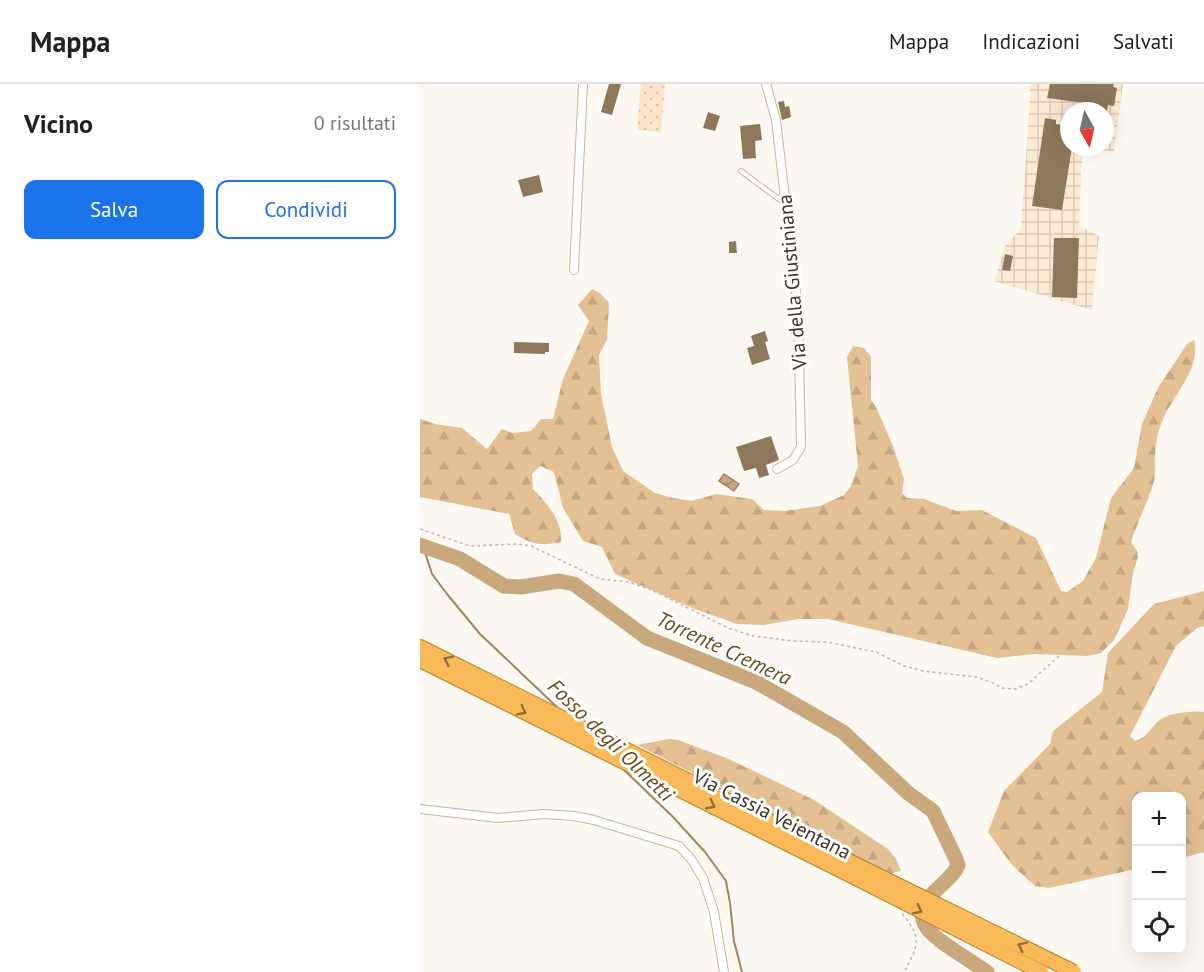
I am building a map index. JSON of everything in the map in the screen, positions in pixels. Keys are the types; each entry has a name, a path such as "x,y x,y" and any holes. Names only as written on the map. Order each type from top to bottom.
{"highway":[{"path":"420,647 473,679"},
{"name":"Via Cassia Veientana","path":"420,660 473,679 870,878 1074,972"},
{"name":"Via Cassia Veientana","path":"870,878 1041,972"}],"street":[{"path":"574,270 583,84"},
{"name":"Via della Giustiniana","path":"766,84 776,120 798,310 801,444 796,458 777,469"},
{"path":"420,809 498,818 544,814 574,816 679,846 703,878 714,912 724,972"}],"lane":[{"path":"741,171 786,204"}],"path":[{"path":"420,529 470,546 518,544 531,546 600,579 629,582 652,590 728,628 753,636 827,642 876,652 904,666 923,671 976,677 1002,688 1015,689 1028,684 1059,656"},
{"path":"900,912 915,930 917,938 914,954 904,972"}],"shaded area":[{"path":"641,84 665,84 661,132 637,130"},
{"path":"1031,84 1123,84 1114,151 1114,102 1060,102 1060,156 1082,156 1079,226 1099,236 1092,310 994,281 1006,245 1021,229"}],"green space":[{"path":"592,289 600,293 609,303 607,340 599,355 601,394 612,447 623,471 655,493 692,501 716,494 752,499 764,510 785,511 820,506 844,495 851,486 858,466 847,357 853,346 864,348 871,357 871,400 893,446 904,479 902,493 907,498 924,499 956,511 982,510 1036,538 1061,591 1067,592 1083,581 1096,558 1111,498 1134,468 1142,424 1159,386 1187,344 1194,340 1194,360 1186,380 1164,417 1159,432 1154,481 1131,542 1138,557 1133,573 1128,609 1114,640 1101,653 1088,656 1035,654 997,658 828,619 798,619 764,625 737,624 692,608 615,574 602,547 583,541 563,508 554,472 540,466 532,474 533,489 556,519 561,542 537,544 521,538 515,534 509,514 420,497 420,419 462,428 487,449 502,429 512,433 531,431 541,419 553,419 563,379 589,321 578,305"},
{"path":"1204,591 1204,626 1197,628 1176,646 1130,736 1135,741 1140,739 1161,719 1170,715 1204,712 1204,852 1186,857 1186,792 1132,792 1132,870 1049,888 1035,886 1012,865 988,832 1004,791 1050,744 1053,731 1102,692 1108,653 1154,604"},
{"path":"669,739 678,740 729,759 814,800 888,849 896,859 901,871 892,873 885,871 637,745"}],"water":[{"path":"724,474 739,484 734,491 719,481"}],"building":[{"path":"609,84 621,84 612,115 601,112"},
{"path":"1050,84 1114,84 1113,87 1117,88 1114,106 1114,102 1078,102 1047,98"},
{"path":"784,101 785,107 789,106 791,117 782,120 778,102"},
{"path":"708,112 720,116 715,131 703,128"},
{"path":"1045,118 1056,120 1056,124 1060,125 1060,156 1071,156 1062,210 1032,206"},
{"path":"760,124 762,140 755,141 756,158 743,159 740,126"},
{"path":"539,175 543,192 523,197 518,180"},
{"path":"1054,238 1079,238 1077,298 1052,297"},
{"path":"736,241 737,253 729,253 729,242"},
{"path":"1005,254 1013,256 1010,271 1002,270"},
{"path":"765,331 768,341 765,342 770,359 752,365 747,348 754,346 751,336"},
{"path":"514,342 549,343 549,352 545,354 514,353"},
{"path":"771,436 779,460 766,465 769,475 759,478 756,468 744,471 736,447"}],"waterway":[{"name":"Torrente Cremera","path":"420,545 460,559 504,586 521,587 559,581 574,584 647,638 756,682 843,732 908,793 933,811 958,865 953,874 933,893 924,906 922,914 924,922 940,941 987,972"},
{"name":"Fosso degli Olmetti","path":"423,546 432,574 480,634 559,709"},
{"name":"Fosso degli Olmetti","path":"620,766 673,817 705,852 726,881 734,941 742,972"}]}
